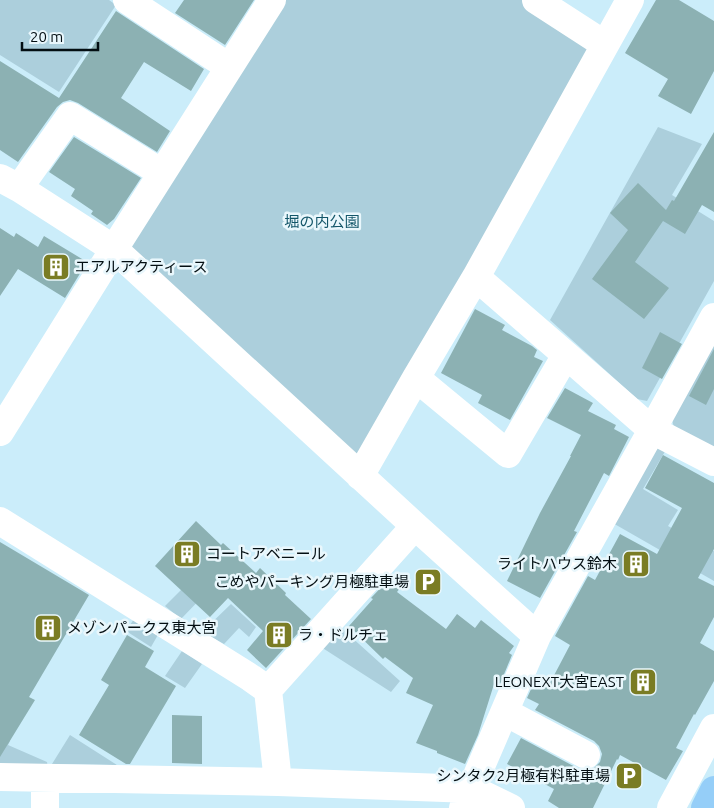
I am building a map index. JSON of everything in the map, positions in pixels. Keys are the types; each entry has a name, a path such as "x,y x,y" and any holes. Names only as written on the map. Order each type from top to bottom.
{"main road":[{"path":"705,808 714,790"}],"street":[{"path":"127,0 229,67"},
{"path":"0,432 272,0"},
{"path":"536,0 604,44"},
{"path":"360,476 476,277 630,0"},
{"path":"162,174 70,116 10,183 114,249 537,636"},
{"path":"476,277 652,430 714,462"},
{"path":"468,798 537,636 714,317"},
{"path":"416,378 508,454 566,354"},
{"path":"0,521 268,690"},
{"path":"278,782 268,690 415,526"},
{"path":"505,712 586,755"},
{"path":"671,808 714,728"},
{"path":"0,777 278,782 468,798 511,808"},
{"path":"45,778 45,808"}],"green space":[{"path":"0,0 109,0 116,5 59,92 0,55"},
{"name":"堀の内公園","path":"272,0 536,0 604,44 360,476 114,249"},
{"path":"658,127 702,144 672,195 714,221 714,281 647,401 637,399 550,320"},
{"path":"714,336 714,448 674,428 671,415"},
{"path":"657,442 667,448 643,489 678,510 668,526 714,551 714,581 611,522"},
{"path":"193,578 207,592 181,619 165,606"},
{"path":"231,604 256,627 249,637 239,628 224,644 202,632"},
{"path":"134,619 159,633 151,647 126,631"},
{"path":"338,625 400,681 391,692 321,647"},
{"path":"182,651 202,664 185,688 165,676"},
{"path":"0,734 10,741 8,745 47,762 48,768 0,765"},
{"path":"70,735 117,765 52,764"}],"building":[{"path":"184,0 254,0 225,45 175,13"},
{"path":"656,0 679,0 714,21 714,71 691,114 658,96 668,79 625,53"},
{"path":"116,11 204,69 191,91 144,62 121,98 170,131 157,152 78,103 70,100 63,102 57,107 18,162 0,150 0,61 59,98"},
{"path":"714,132 714,212 702,205 685,234 663,221 635,262 669,288 644,319 592,279 628,230 610,213 638,183 666,210 672,200 674,201"},
{"path":"74,137 141,178 114,219 107,225 91,214 93,211 71,196 75,189 49,172"},
{"name":"エアルアクティース","path":"0,228 14,237 16,233 38,247 44,236 87,262 65,298 18,269 0,296"},
{"path":"475,309 505,325 502,330 532,346 537,350 534,357 543,361 510,420 478,403 482,395 441,373"},
{"path":"660,332 682,344 662,379 642,368"},
{"path":"714,349 714,389 706,405 689,396"},
{"path":"565,388 593,403 588,411 616,425 614,429 629,437 609,476 604,473 574,531 577,532 540,598 507,581 581,435 547,418"},
{"path":"663,455 714,483 714,549 698,578 714,586 714,617 700,643 714,651 714,681 676,748 683,751 666,780 620,755 593,808 559,808 548,801 554,789 507,764 521,738 579,769 587,771 594,768 600,762 602,754 599,746 594,741 535,710 539,704 527,698 537,676 550,683 570,645 555,636 588,576 595,580 620,534 657,554 682,508 645,488"},
{"path":"196,521 221,545 223,543 256,573 260,568 311,619 266,668 247,650 263,631 228,598 210,617 155,566"},
{"path":"0,542 89,595 29,697 35,700 0,757"},
{"path":"390,578 400,588 397,592 446,629 457,614 475,628 481,620 514,646 509,653 512,655 500,684 495,681 478,735 465,764 416,743 433,705 406,693 413,678 385,657 383,659 349,626"},
{"path":"127,635 154,651 145,667 176,686 130,764 126,764 79,735 109,685 101,680"},
{"path":"172,715 202,716 202,764 172,763"}],"place":[{"name":"エアルアクティース","path":"56,267"},
{"name":"コートアベニール","path":"187,554"},
{"name":"ライトハウス鈴木","path":"636,564"},
{"name":"こめやパーキング月極駐車場","path":"428,582"},
{"name":"メゾンパークス東大宮","path":"48,628"},
{"name":"ラ・ドルチェ","path":"279,635"},
{"name":"LEONEXT大宮EAST","path":"643,682"},
{"name":"シンタク2月極有料駐車場","path":"629,776"}]}
